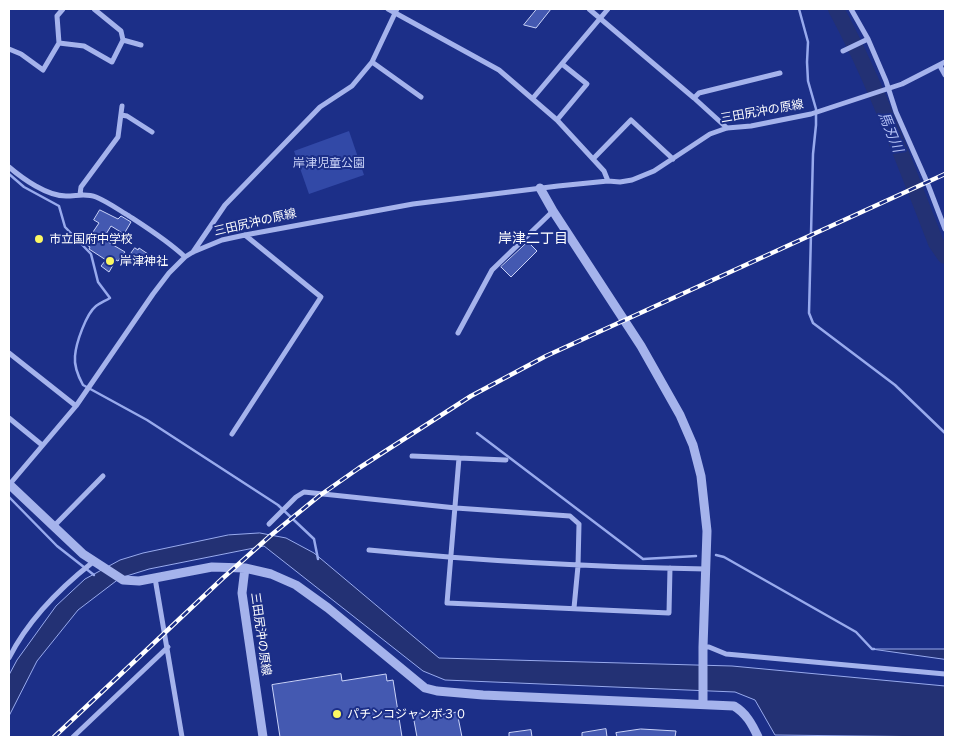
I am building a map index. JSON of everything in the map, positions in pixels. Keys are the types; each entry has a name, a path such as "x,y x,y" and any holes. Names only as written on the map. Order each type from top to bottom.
{"street":[{"path":"9,49 21,54 43,70 59,42 57,16 63,9"},
{"path":"59,42 84,46 112,62 123,40 121,31 94,9"},
{"path":"388,9 395,11 499,70 557,120 604,171 608,181"},
{"path":"588,9 727,128"},
{"path":"533,98 608,9"},
{"path":"851,9 927,182 945,229"},
{"path":"193,252 225,205 320,107 352,86 372,62 395,11"},
{"path":"123,40 141,45"},
{"path":"844,50 865,40"},
{"path":"372,62 422,97"},
{"path":"557,120 587,84 562,64"},
{"path":"943,64 945,75"},
{"name":"三田尻沖の原線","path":"263,737 242,593 245,568 212,567 139,581 123,580 96,564 53,527 9,485 76,406 153,294 169,273 185,257 222,240 413,204 540,188 632,180 654,171 710,134 727,128 751,126 823,111 886,90 943,64"},
{"path":"694,98 699,93 780,74"},
{"path":"80,194 81,187 118,137 122,106"},
{"path":"121,115 127,116 152,132"},
{"path":"593,159 631,120 673,159"},
{"path":"9,167 39,187 58,195 80,194 96,198 116,208 169,242 185,257"},
{"path":"540,188 552,211 641,346 680,415 692,445 701,476 706,531 703,699"},
{"path":"458,333 492,270 552,211"},
{"path":"232,434 321,297 245,235"},
{"path":"9,353 76,406"},
{"path":"9,418 42,445"},
{"path":"412,456 506,460"},
{"path":"459,458 447,603 669,612 670,568"},
{"path":"53,527 103,476"},
{"path":"269,524 296,497 304,492 456,508 570,516 579,524 574,608"},
{"path":"369,550 452,558 578,566 706,569"},
{"path":"9,658 39,612 68,582 96,564"},
{"path":"245,568 271,574 296,584 328,608 408,676 425,688 437,692 703,699 740,709 750,720 758,737"},
{"path":"155,578 182,737"},
{"path":"73,737 168,647"},
{"path":"703,650 709,647 726,654 945,674"}],"green space":[{"name":"岸津児童公園","path":"349,131 364,175 309,194 294,151"}],"shaded area":[{"path":"260,533 286,538 314,553 439,658 732,666 945,686 945,737 775,735 755,700 735,692 445,680 423,671 264,546 149,569 120,578 78,610 37,661 9,716 9,675 17,660 56,606 85,579 120,560 143,553 228,535"},
{"path":"872,649 945,649 945,659"}],"building":[{"path":"537,9 551,9 536,28 524,25"},
{"path":"100,210 118,219 121,216 131,222 124,234 111,226 103,239 125,252 118,261 116,260 109,272 101,266 106,260 89,249 90,247 85,244 99,223 94,220"},
{"path":"528,242 537,251 511,277 501,267"},
{"path":"135,248 138,250 139,248 148,254 142,263 130,255"},
{"name":"パチンコジャンボ３０","path":"341,674 342,681 386,674 387,681 393,680 402,737 280,737 272,685"},
{"path":"427,712 428,717 457,712 462,737 417,737 413,715"},
{"path":"606,729 607,737 582,737 582,733"},
{"path":"641,729 676,731 675,737 617,737 616,733"},
{"path":"531,730 532,737 509,737 509,733"}],"waterway":[{"path":"799,9 808,42 808,81 816,109 809,313 813,323 895,385 945,433"},
{"name":"馬刃川","path":"836,9 877,95 936,243 945,256"},
{"path":"9,174 24,187 59,206 65,227 91,254 98,282 110,298 92,310 79,337 75,363 83,385 147,420 278,505 314,539 318,559"},
{"path":"477,433 643,559 696,556"},
{"path":"9,497 57,546 94,575"},
{"path":"716,555 724,557 856,632 874,649"}],"railway":[{"path":"54,737 270,536 319,496 359,468 471,396 546,356 945,174"}],"place":[{"name":"市立国府中学校","path":"39,239"},
{"name":"岸津神社","path":"110,261"},
{"name":"パチンコジャンボ３０","path":"337,714"}],"district":[{"name":"岸津二丁目","path":"533,238"}]}
